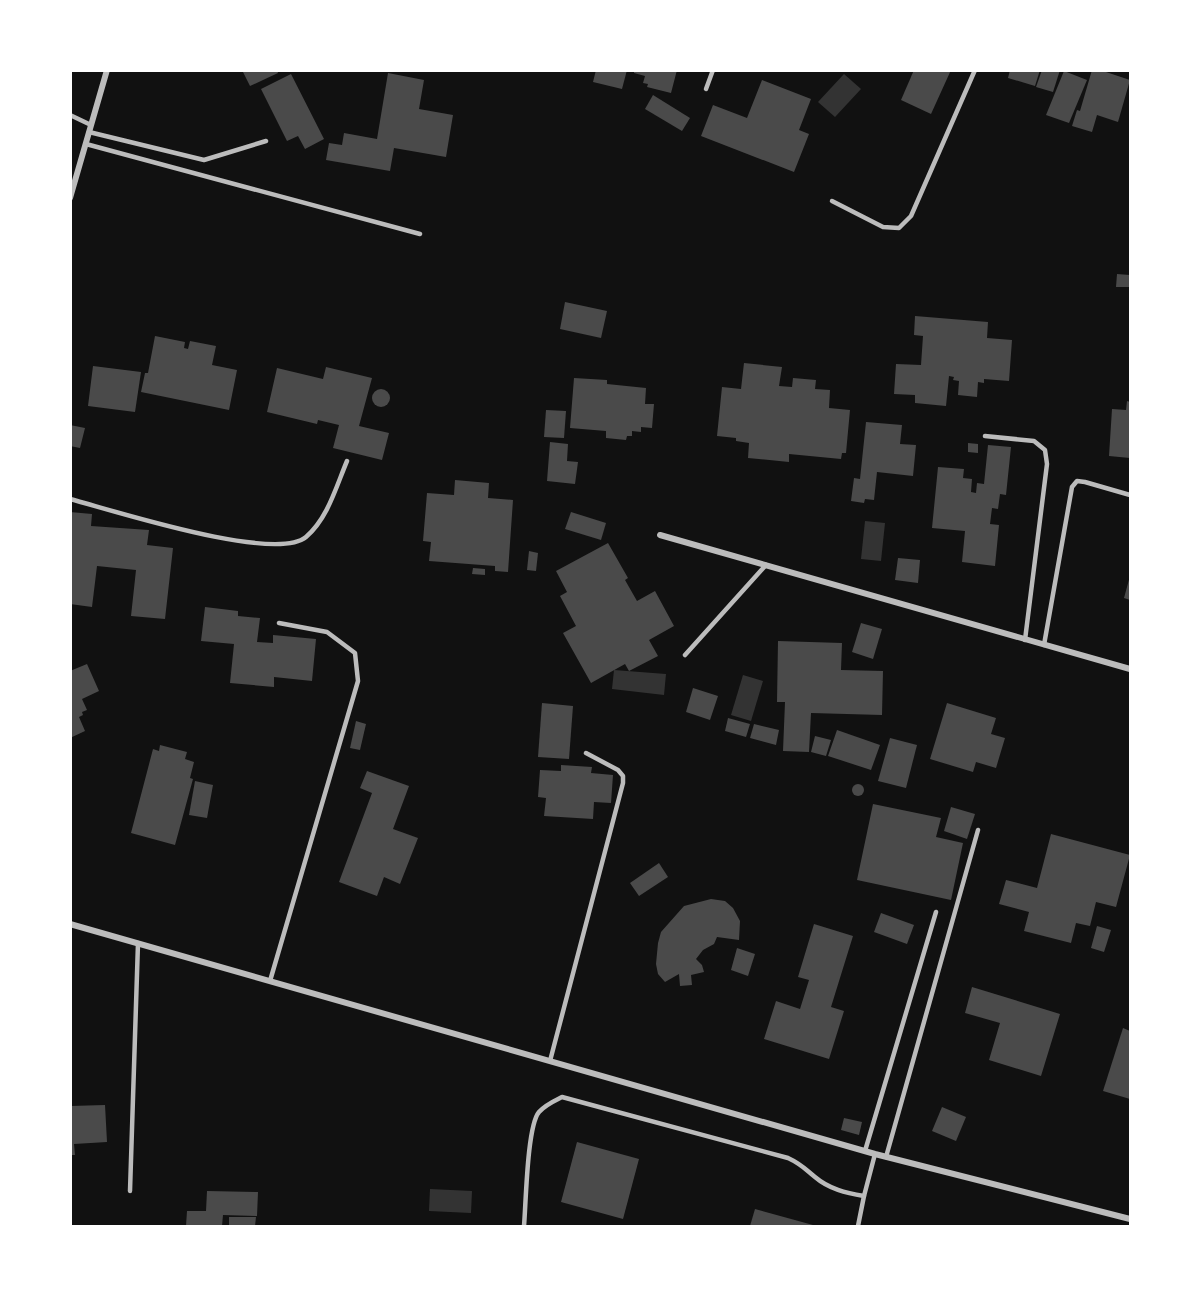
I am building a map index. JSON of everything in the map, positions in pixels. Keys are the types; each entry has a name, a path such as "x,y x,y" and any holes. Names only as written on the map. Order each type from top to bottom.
{"street":[{"path":"70,198 107,70"},
{"path":"660,534 1131,669"},
{"path":"70,924 886,1157 1131,1219"}],"lane":[{"path":"706,89 713,70"},
{"path":"832,201 883,227 899,228 911,216 975,70"},
{"path":"70,115 91,125"},
{"path":"89,132 204,160 266,141"},
{"path":"86,144 420,234"},
{"path":"985,436 1034,441 1045,450 1047,464 1025,640"},
{"path":"70,499 221,538 244,543 281,545 305,538 323,516 347,461"},
{"path":"1044,645 1072,487 1077,481 1085,482 1131,495"},
{"path":"686,655 766,565"},
{"path":"270,981 358,681 355,653 327,632 279,623"},
{"path":"550,1061 623,783 623,776 618,771 586,753"},
{"path":"886,1157 978,830"},
{"path":"865,1151 936,912"},
{"path":"130,1191 138,943"},
{"path":"524,1227 532,1131 538,1113 550,1102 562,1097 788,1158 803,1165 825,1185 864,1196"},
{"path":"858,1227 876,1154"}],"shaded area":[{"path":"844,74 861,89 835,117 818,102"},
{"path":"865,521 885,523 881,561 861,559"},
{"path":"614,670 666,674 664,695 612,689"},
{"path":"743,675 763,681 751,721 731,715"},
{"path":"430,1189 472,1191 471,1213 429,1211"}],"building":[{"path":"242,70 277,70 278,73 250,86"},
{"path":"596,70 627,70 622,89 593,82"},
{"path":"634,70 677,70 671,93 647,87 648,84 643,83 645,76 634,73"},
{"path":"914,70 951,70 931,114 901,100"},
{"path":"1010,70 1040,70 1035,86 1008,78"},
{"path":"1042,70 1060,70 1053,92 1036,87"},
{"path":"1092,70 1100,70 1130,80 1118,122 1097,115 1092,132 1072,126 1077,110 1080,111"},
{"path":"1064,71 1087,80 1069,123 1046,115"},
{"path":"388,73 424,80 419,109 453,115 446,157 394,148 390,171 326,160 329,143 342,145 344,133 377,139"},
{"path":"291,74 324,139 305,149 298,136 287,141 261,89"},
{"path":"762,80 811,99 799,130 809,134 794,172 701,136 713,105 747,118"},
{"path":"653,95 690,118 682,131 645,109"},
{"path":"1117,274 1130,275 1129,287 1116,287"},
{"path":"565,302 607,311 601,338 560,329"},
{"path":"915,316 988,322 987,338 1012,340 1009,381 984,379 984,383 978,382 977,397 958,395 959,381 949,376 946,406 915,403 915,395 894,394 896,364 921,365 923,336 914,335"},
{"path":"155,336 185,342 184,348 188,349 190,341 216,346 212,365 237,370 229,410 141,392 145,373 148,373"},
{"path":"744,363 782,367 779,386 792,387 793,378 816,380 815,389 830,390 829,408 850,410 846,453 842,453 841,459 789,454 789,462 748,458 749,443 736,441 736,438 717,436 722,387 741,389"},
{"path":"93,366 141,372 135,412 88,406"},
{"path":"326,367 372,378 359,426 389,433 382,460 333,448 339,425 318,420 317,424 267,412 277,368 323,379"},
{"path":"574,378 607,380 607,384 646,388 645,404 654,404 652,428 641,427 641,432 632,431 632,436 627,436 626,440 606,438 606,431 570,428"},
{"path":"381,389 387,392 390,398 387,404 381,407 375,404 372,398 375,392"},
{"path":"1127,401 1130,402 1130,458 1109,456 1112,409 1126,410"},
{"path":"546,410 566,411 564,438 544,437"},
{"path":"866,422 902,425 900,444 916,445 913,476 877,472 874,500 865,499 864,503 851,501 854,478 860,479"},
{"path":"70,425 85,428 80,448 70,446"},
{"path":"550,442 568,444 567,461 578,462 575,484 547,481"},
{"path":"968,443 978,444 978,453 968,452"},
{"path":"988,445 1011,447 1006,495 1000,494 998,509 992,508 990,524 999,525 995,566 962,562 965,531 932,528 938,467 964,469 963,478 972,479 971,492 976,493 977,483 984,484"},
{"path":"455,480 489,483 488,498 513,500 508,572 495,571 495,566 429,561 431,542 423,541 427,493 454,495"},
{"path":"70,512 92,514 91,526 149,530 147,545 173,548 165,619 131,616 136,570 97,566 92,607 70,604"},
{"path":"571,512 606,523 601,540 565,529"},
{"path":"608,543 628,578 625,580 637,601 655,591 674,626 649,640 658,656 629,671 625,664 591,683 563,633 576,626 560,596 567,592 556,571"},
{"path":"529,551 538,553 536,571 527,570"},
{"path":"898,558 920,560 918,583 895,580"},
{"path":"473,568 485,569 485,575 472,574"},
{"path":"1130,576 1130,600 1124,598"},
{"path":"205,607 238,611 238,616 260,618 257,642 273,643 273,635 316,639 312,681 274,677 274,687 230,683 234,644 201,641"},
{"path":"861,623 882,629 873,659 852,652"},
{"path":"778,641 842,643 841,670 883,671 882,715 811,713 809,752 783,751 785,702 777,702"},
{"path":"87,664 99,691 82,699 87,710 79,717 85,731 70,738 70,671"},
{"path":"693,688 718,696 710,720 686,712"},
{"path":"542,703 573,706 569,759 538,757"},
{"path":"947,703 996,718 991,734 1005,738 996,768 976,762 973,772 930,759"},
{"path":"728,718 750,724 746,737 725,731"},
{"path":"356,721 366,724 360,750 350,748"},
{"path":"754,724 779,730 776,745 750,738"},
{"path":"837,730 880,745 871,770 828,756"},
{"path":"815,736 831,740 826,756 811,752"},
{"path":"890,738 917,745 906,788 878,781"},
{"path":"160,745 187,752 185,759 194,762 190,778 193,779 175,845 131,833 153,749 159,751"},
{"path":"561,765 592,767 591,773 613,775 611,803 594,802 593,819 544,816 546,798 538,797 540,770 561,771"},
{"path":"367,771 409,786 393,829 418,838 400,884 384,877 377,896 339,882 372,793 360,788"},
{"path":"195,781 213,785 207,818 189,815"},
{"path":"858,784 864,790 858,796 852,790"},
{"path":"873,804 941,818 936,837 963,843 951,900 857,880"},
{"path":"951,807 975,814 967,839 944,831"},
{"path":"1051,834 1130,855 1116,907 1096,902 1090,926 1076,923 1071,943 1024,931 1029,912 999,904 1006,880 1037,888"},
{"path":"659,863 668,877 639,896 630,883"},
{"path":"711,899 725,901 733,908 740,921 739,940 717,937 714,944 703,950 696,959 702,965 704,972 691,975 692,985 680,986 679,974 665,982 658,974 656,964 661,932 684,906"},
{"path":"881,913 914,925 907,944 874,932"},
{"path":"814,924 853,936 831,1007 844,1011 829,1059 764,1039 776,1001 800,1009 809,980 798,977"},
{"path":"1097,926 1111,930 1104,952 1091,948"},
{"path":"737,948 755,954 748,976 731,970"},
{"path":"972,987 1060,1014 1041,1076 989,1060 1000,1023 965,1013"},
{"path":"1123,1028 1130,1031 1130,1099 1103,1091"},
{"path":"105,1105 107,1142 74,1144 75,1155 70,1155 70,1106"},
{"path":"942,1107 966,1117 956,1141 932,1131"},
{"path":"844,1118 862,1122 859,1135 841,1130"},
{"path":"577,1142 639,1159 623,1219 561,1202"},
{"path":"207,1191 258,1192 257,1216 223,1215 222,1226 186,1226 187,1211 206,1211"},
{"path":"755,1209 813,1225 813,1226 750,1226"},
{"path":"229,1217 256,1217 255,1226 229,1226"}]}
